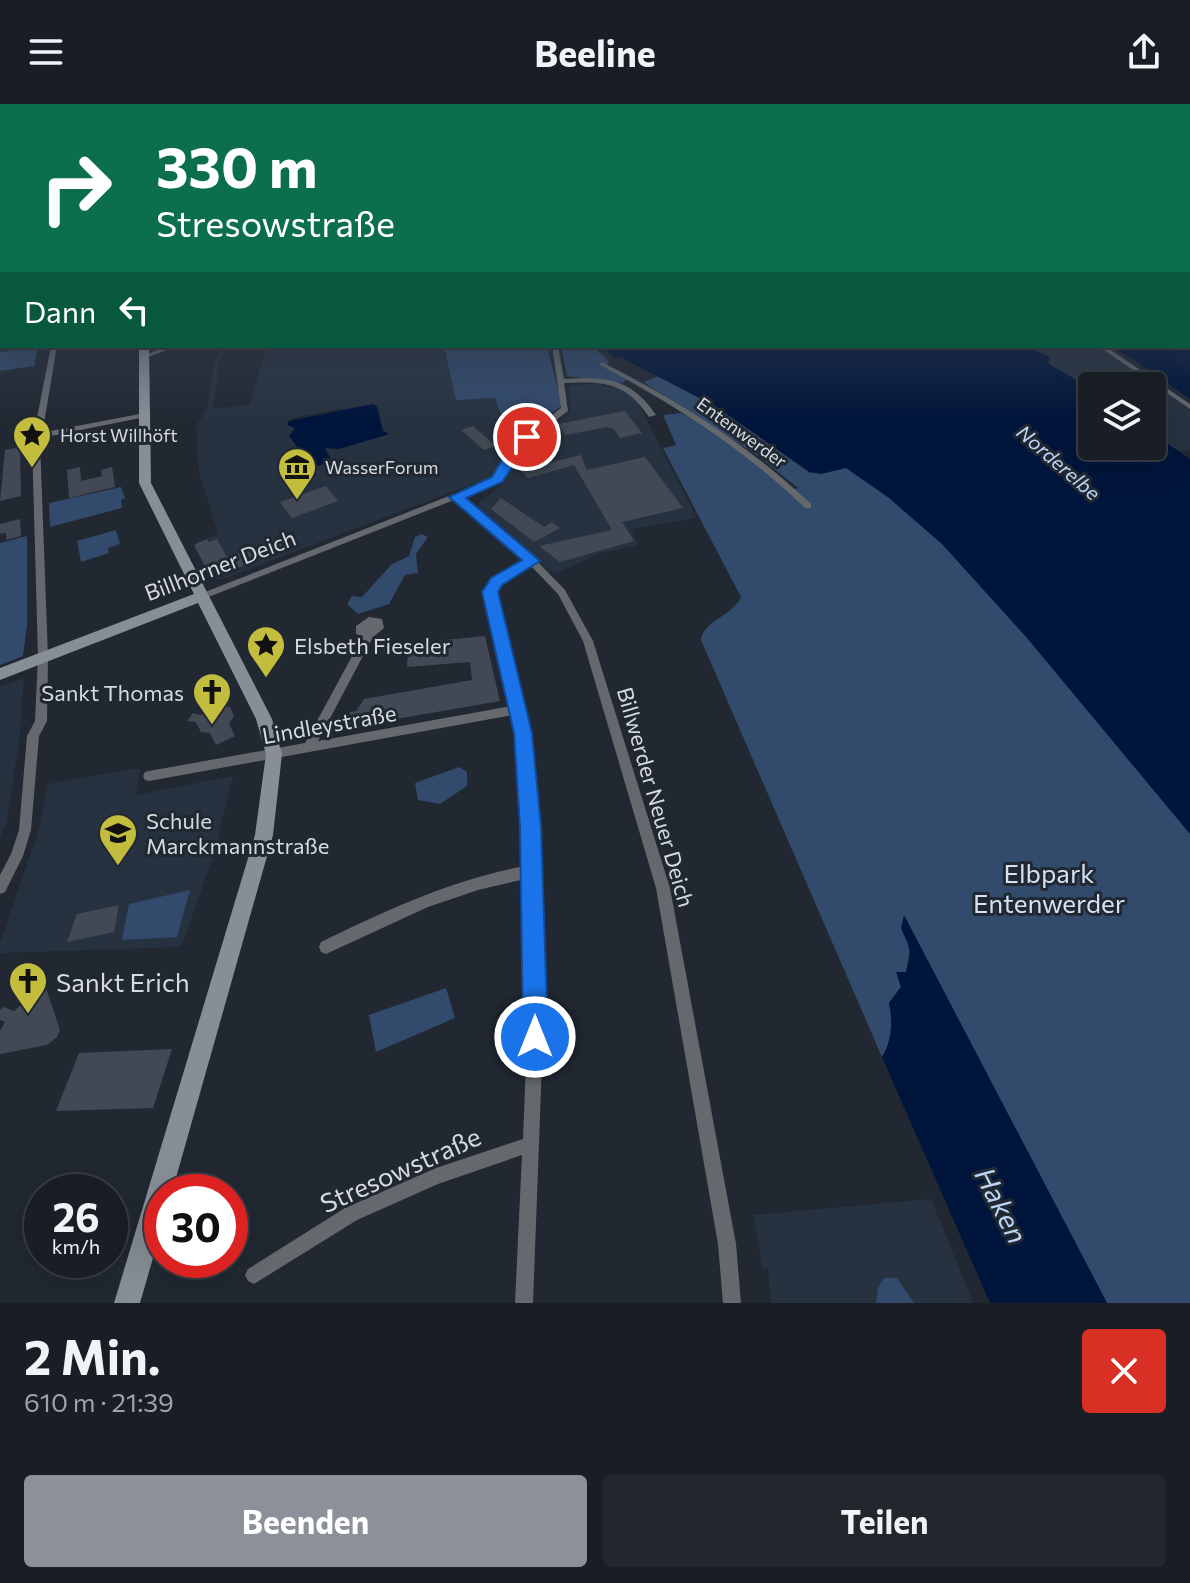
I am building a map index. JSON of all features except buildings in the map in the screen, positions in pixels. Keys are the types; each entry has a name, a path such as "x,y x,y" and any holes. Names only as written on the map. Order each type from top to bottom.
{"street":[{"path":"43,435 36,428 40,423 54,348"},
{"path":"555,348 562,381 602,381 637,393 652,391"},
{"path":"1104,348 1190,407"},
{"path":"127,1303 258,857 267,821 274,754 264,719 145,483 144,352"},
{"name":"Entenwerder","path":"602,364 652,391 774,474 808,506"},
{"name":"Billhorner Deich","path":"0,674 495,481 522,442 563,412 566,401 562,381"},
{"path":"637,393 652,415"},
{"path":"0,888 17,856 25,830 33,736 41,721 43,657 36,441 43,435 145,415"},
{"name":"Billwerder Neuer Deich","path":"456,497 532,561 562,592 588,641 663,888 727,1244 732,1303"},
{"path":"524,1303 535,1037 532,871 523,733 515,710 490,592 496,582 532,561"},
{"path":"308,748 369,634"},
{"name":"Lindleystraße","path":"149,776 515,710"},
{"path":"326,947 423,901 463,887 532,871"},
{"name":"Stresowstraße","path":"254,1275 351,1214 436,1176 531,1144"}],"shaded area":[{"path":"221,348 225,348 219,363 213,409 250,404 265,348 444,348 456,399 495,398 502,418 520,427 496,475 223,579 210,579 193,544 218,534 199,472 196,426 207,409 214,364","holes":["345,409 389,434 339,449 325,448 332,459 329,463 303,468 296,461 300,450 290,436 295,427 288,423 293,418"]},
{"path":"1031,348 1101,348 1135,372 1078,372 1078,381 1049,364 1051,357"},
{"path":"598,384 622,390 638,403 697,518 631,529 638,545 604,552 554,574 480,512 478,503 501,486 530,444 570,411 569,385"},
{"path":"1166,393 1190,410 1190,450 1177,452 1166,444"},
{"path":"24,678 19,742 7,819 0,838 0,687"},
{"name":"Schule Marckmannstraße","path":"140,768 136,795 233,776 214,854 181,947 0,953 0,944 40,826 48,784"},
{"path":"931,1199 973,1303 771,1303 768,1269 763,1269 753,1215"}],"green space":[{"path":"38,348 34,366 0,371 0,352"},
{"path":"444,348 548,348 562,405 535,427 520,427 502,418 495,398 456,400"},
{"path":"561,348 595,348 609,361 607,365 627,379 623,383 567,376"},
{"name":"Elbpark Entenwerder","path":"659,376 715,406 810,473 845,463 931,529 1190,821 1190,1303 1107,1303 904,916 903,934 911,943 906,972 897,972 901,987 889,1003 891,1031 882,1057 701,640 707,628 732,609 741,597 663,448 676,445 663,415 681,413 726,439 791,490 798,488 758,456 643,382"},
{"path":"121,487 125,498 121,500 122,508 50,527 49,503"},
{"path":"116,530 120,544 108,548 109,553 81,562 77,541"},
{"path":"422,534 428,537 416,554 418,573 405,575 389,604 358,614 347,604 352,596 362,597 392,564 409,556 415,537"},
{"path":"27,536 27,625 23,656 0,665 0,543"},
{"path":"459,767 467,772 467,786 440,804 418,800 415,783"},
{"path":"190,890 177,937 122,940 129,904"},
{"path":"446,988 455,1018 376,1052 369,1015"},
{"path":"884,1278 897,1278 914,1303 876,1303 878,1288"}],"water":[{"name":"Norderelbe","path":"603,348 1031,348 1051,358 1049,364 1078,381 1078,460 1166,460 1166,443 1190,459 1190,834 1027,638 942,544 889,498 846,468 821,474 810,472 715,406 620,357 615,358"},
{"path":"1116,348 1190,348 1190,399 1166,382 1166,372 1151,372"},
{"path":"372,404 377,406 383,431 389,434 339,449 325,448 331,461 315,467 299,467 296,460 301,452 289,436 295,428 287,425 289,421"},
{"name":"Haken","path":"904,915 1107,1303 990,1303 882,1057 891,1031 889,1003 901,987 896,972 906,972 910,953 901,928"}],"place":[{"name":"Horst Willhöft","path":"32,469"},
{"name":"WasserForum","path":"297,501"},
{"name":"Elsbeth Fieseler","path":"266,679"},
{"name":"Sankt Thomas","path":"212,726"},
{"name":"Schule Marckmannstraße","path":"118,867"},
{"name":"Sankt Erich","path":"28,1015"}],"route":[{"path":"527,437 494,482 456,497 532,561 496,582 490,592 515,710 523,733 530,827 535,1037"}]}
